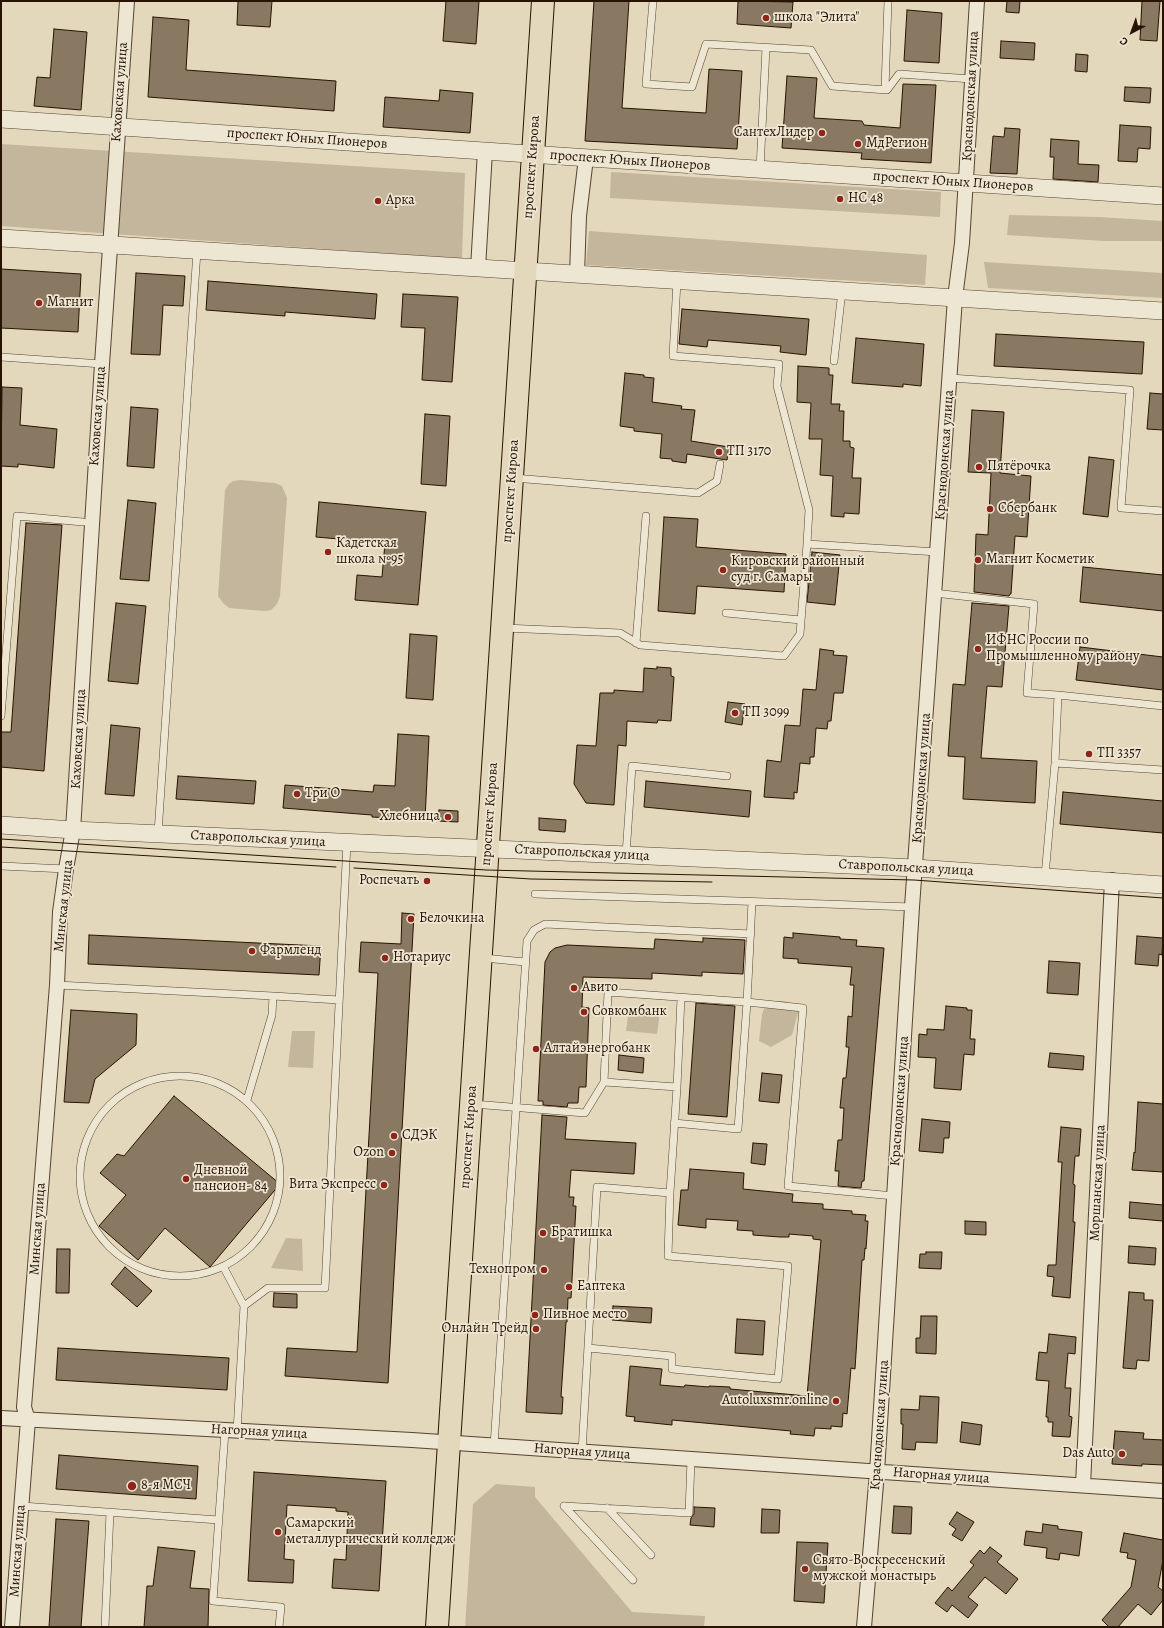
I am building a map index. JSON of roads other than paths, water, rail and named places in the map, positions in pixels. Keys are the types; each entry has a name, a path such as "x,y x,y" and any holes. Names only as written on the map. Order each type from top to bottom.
{"main road":[{"name":"проспект Кирова","path":"437,1627 543,1"}],"street":[{"name":"Каховская улица","path":"73,830 117,127 127,1"},
{"name":"Краснодонская улица","path":"864,1627 877,1472 912,907 956,298 962,243 977,1"},
{"name":"проспект Юных Пионеров","path":"1,119 1163,196"},
{"path":"478,268 485,151"},
{"path":"576,275 579,216 586,158"},
{"path":"1,238 1163,312"},
{"name":"Ставропольская улица","path":"1,825 158,834 915,868 1112,880 1163,885"},
{"name":"Минская улица","path":"12,1627 28,1420 24,1407 57,985 60,912 73,830"},
{"name":"Моршанская улица","path":"1083,1486 1112,880"},
{"name":"Нагорная улица","path":"1,1418 412,1440 449,1444 1163,1491"}],"lane":[{"path":"653,1 646,84 692,86 706,44 811,50 832,86 887,90 899,74 972,79"},
{"path":"884,89 888,1"},
{"path":"760,169 766,48"},
{"path":"158,834 197,251"},
{"path":"502,628 620,633 636,643 784,656 800,634 808,544 809,510 777,386 779,364 673,356 677,281"},
{"path":"834,361 842,291"},
{"path":"1,357 102,364"},
{"path":"950,378 1130,390 1121,508 1163,511"},
{"path":"512,477 698,493 717,481 720,464"},
{"path":"1,716 17,516 83,522"},
{"path":"636,643 646,516"},
{"path":"808,544 938,552"},
{"path":"934,593 1034,604 1027,693 1058,694 1163,706"},
{"path":"726,613 801,620"},
{"path":"1045,876 1055,763 1058,694"},
{"path":"1055,763 1163,770"},
{"path":"626,855 632,766 727,776"},
{"path":"244,1306 268,1288 325,1288 347,842"},
{"path":"1,866 66,869"},
{"path":"535,894 912,907"},
{"path":"674,1123 738,1129 752,902"},
{"path":"494,1446 527,941 534,930 544,924 750,934"},
{"path":"481,958 525,962"},
{"path":"57,985 339,1000"},
{"path":"471,1104 585,1113 604,1082 608,992 747,1002 803,1008 788,1186 894,1196"},
{"path":"247,1100 272,1015 273,996"},
{"path":"588,1348 672,1356 672,1369 778,1379 788,1266 668,1256 681,998"},
{"path":"167,1076 209,1079 247,1100 266,1123 280,1160 280,1196 269,1225 249,1251 224,1268 199,1276 168,1276 131,1264 96,1232 82,1198 80,1167 88,1134 113,1100 145,1081 167,1076"},
{"path":"604,1082 677,1088"},
{"path":"582,1452 597,1187 670,1193"},
{"path":"224,1268 244,1306 231,1431 219,1520 213,1601 281,1606 279,1627"},
{"path":"633,1580 564,1506 689,1513 691,1460"},
{"path":"22,1506 219,1520"},
{"path":"606,1508 651,1555"},
{"path":"105,1627 110,1512"}],"tram line":[{"path":"1,839 486,870 914,880 1163,898"},
{"path":"1,847 336,867"},
{"path":"354,868 531,879 712,882"}],"place":[{"name":"школа \"Элита\"","path":"766,18"},
{"name":"СантехЛидер","path":"822,133"},
{"name":"МдРегион","path":"858,144"},
{"name":"НС 48","path":"840,199"},
{"name":"Арка","path":"378,201"},
{"name":"Магнит","path":"39,303"},
{"name":"ТП 3170","path":"719,452"},
{"name":"Пятёрочка","path":"979,467"},
{"name":"Сбербанк","path":"990,509"},
{"name":"Кадетская школа №95","path":"328,552"},
{"name":"Магнит Косметик","path":"978,560"},
{"name":"Кировский районный суд г. Самары","path":"723,570"},
{"name":"ИФНС России по Промышленному району","path":"978,649"},
{"name":"ТП 3099","path":"735,713"},
{"name":"ТП 3357","path":"1089,754"},
{"name":"Три О","path":"297,794"},
{"name":"Хлебница","path":"448,817"},
{"name":"Роспечать","path":"427,881"},
{"name":"Белочкина","path":"411,919"},
{"name":"Фармленд","path":"252,951"},
{"name":"Нотариус","path":"385,958"},
{"name":"Авито","path":"574,988"},
{"name":"Совкомбанк","path":"584,1012"},
{"name":"Алтайэнергобанк","path":"536,1049"},
{"name":"СДЭК","path":"394,1136"},
{"name":"Ozon","path":"392,1153"},
{"name":"Дневной пансион- 84","path":"186,1179"},
{"name":"Вита Экспресс","path":"384,1185"},
{"name":"Братишка","path":"543,1233"},
{"name":"Технопром","path":"544,1270"},
{"name":"Еаптека","path":"569,1287"},
{"name":"Пивное место","path":"535,1315"},
{"name":"Онлайн Трейд","path":"536,1329"},
{"name":"Autoluxsmr.online","path":"836,1401"},
{"name":"Das Auto","path":"1122,1454"},
{"name":"8-я МСЧ","path":"132,1486"},
{"name":"Самарский металлургический колледж","path":"278,1532"},
{"name":"Свято-Воскресенский мужской монастырь","path":"805,1569"}]}
